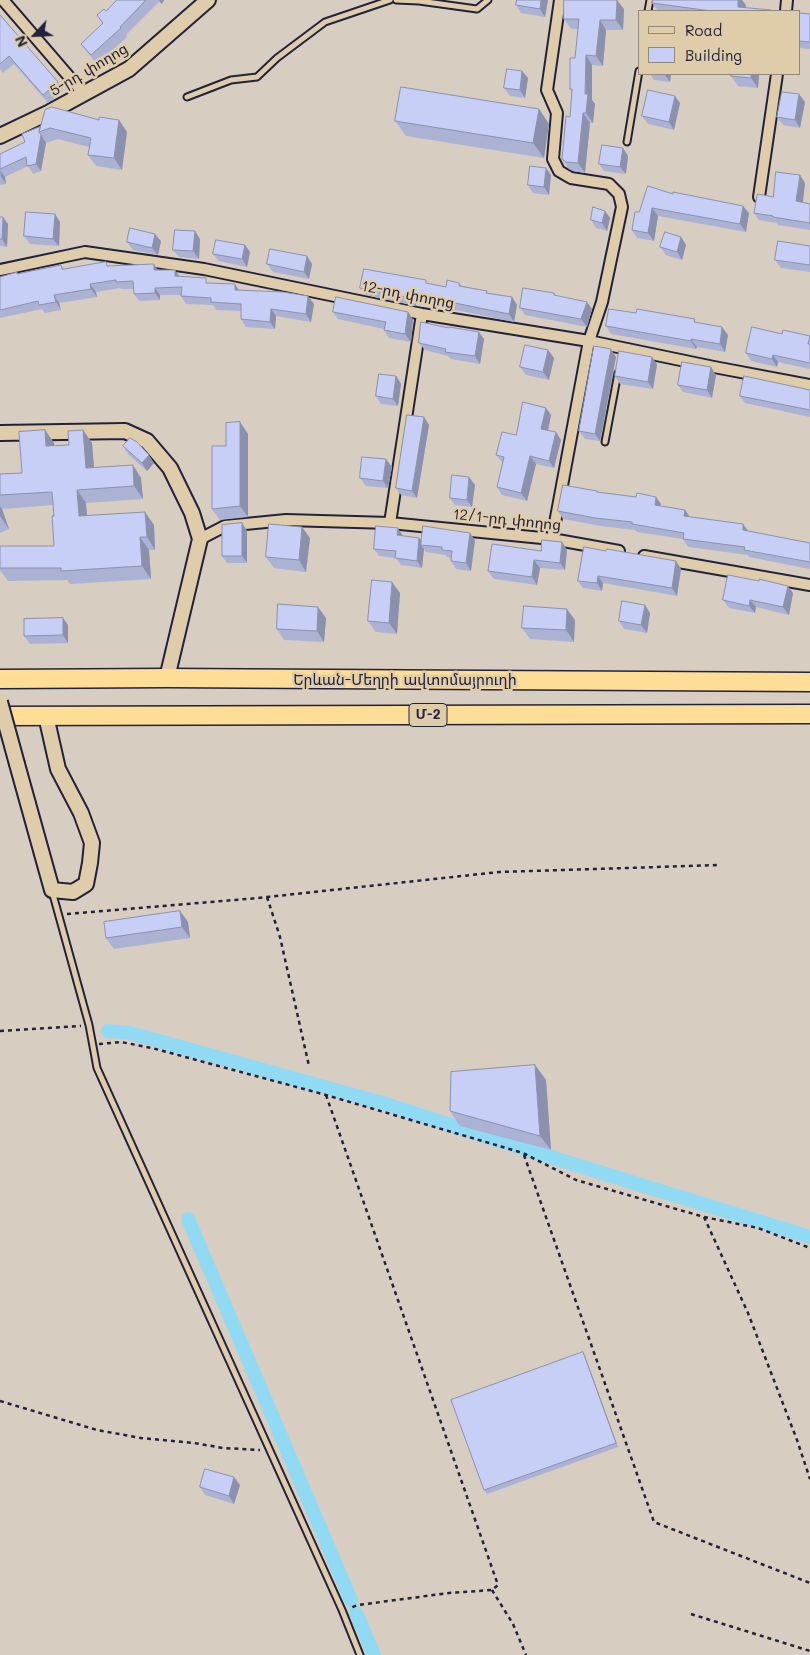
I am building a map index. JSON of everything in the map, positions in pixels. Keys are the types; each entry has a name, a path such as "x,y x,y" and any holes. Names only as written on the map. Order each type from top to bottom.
{"highway":[{"name":"Երևան-Մեղրի ավտոմայրուղի","path":"0,680 167,678 810,682"},
{"name":"Մ-2","path":"0,716 810,714"}],"street":[{"path":"3,0 84,94"},
{"name":"5-րդ փողոց","path":"0,136 129,69 208,0"},
{"path":"552,540 589,341 602,302 622,207 619,194 609,184 571,178 559,171 553,159 557,113 547,90 560,0"},
{"path":"759,197 777,75"},
{"name":"12-րդ փողոց","path":"0,270 85,252 204,268 422,314 589,341 621,352 810,385"},
{"path":"390,523 422,314"},
{"path":"0,433 125,431 147,441 170,468 192,512 200,538 167,678"},
{"name":"12/1-րդ փողոց","path":"200,538 225,526 286,520 390,523 552,540 810,585"},
{"path":"0,702 52,890 73,892 86,884 92,843 81,813 58,770 46,716"}],"lane":[{"path":"187,97 231,80 257,76 277,58 326,22 390,0"},
{"path":"396,0 419,1 477,9 488,0"},
{"path":"627,142 638,75"},
{"path":"606,442 619,367"},
{"path":"52,890 89,1025 97,1068 342,1610 360,1655"}],"path":[{"path":"58,915 267,897 499,872 720,865"},
{"path":"267,897 280,937 309,1066"},
{"path":"0,1031 89,1025"},
{"path":"93,1045 121,1042 152,1048 326,1095 523,1153 576,1180 704,1217 758,1228 810,1248"},
{"path":"326,1095 498,1585 492,1590 449,1593 358,1605 342,1610"},
{"path":"523,1153 654,1522 810,1583"},
{"path":"704,1217 748,1313 810,1479"},
{"path":"0,1401 97,1430 141,1438 242,1450 269,1449"},
{"path":"492,1590 513,1624 526,1655"},
{"path":"691,1614 810,1651"}],"building":[{"path":"117,0 146,0 121,28 91,55 81,44 103,23 97,15 104,9 106,11"},
{"path":"517,0 541,0 540,9 516,5"},
{"path":"564,0 617,0 616,20 600,20 596,56 586,55 585,94 588,94 586,113 583,113 578,163 566,162 562,159 566,116 570,117 572,89 570,89 570,58 575,58 579,19 564,19"},
{"path":"653,0 738,0 738,7 771,10 704,10 652,3"},
{"path":"800,13 810,14 810,42 800,41"},
{"path":"0,15 58,82 43,95 9,56 0,64"},
{"path":"507,69 522,71 520,90 504,88"},
{"path":"751,75 751,78 731,76"},
{"path":"401,87 539,109 533,143 395,121"},
{"path":"648,90 675,96 669,122 642,116"},
{"path":"782,92 799,94 795,120 777,117"},
{"path":"52,107 99,120 99,117 119,120 114,158 88,155 91,138 50,128 39,132 45,110"},
{"path":"40,127 39,132 41,135 36,164 27,166 26,157 0,169 0,154 25,142 22,134"},
{"path":"602,145 623,148 620,167 599,164"},
{"path":"530,166 546,168 544,187 528,185"},
{"path":"776,172 800,175 796,201 810,204 810,223 754,213 758,194 773,197"},
{"path":"648,186 673,194 673,192 743,206 740,224 652,208 648,233 632,230 635,212 639,212"},
{"path":"593,207 605,211 602,223 591,220"},
{"path":"26,212 55,214 53,239 24,236"},
{"path":"0,217 3,217 2,239 0,239"},
{"path":"130,228 155,234 152,248 127,242"},
{"path":"175,230 195,231 193,251 173,250"},
{"path":"665,232 681,237 677,252 660,247"},
{"path":"216,240 245,245 242,259 213,254"},
{"path":"778,241 810,246 810,265 775,260"},
{"path":"270,249 307,256 304,272 267,264"},
{"path":"106,262 107,266 154,264 154,270 175,270 175,276 206,278 206,283 235,284 235,290 283,292 308,296 306,314 271,309 270,322 241,319 241,304 211,302 211,298 181,296 182,287 155,288 155,293 134,294 133,281 116,282 116,280 90,284 91,289 54,295 56,302 39,305 38,301 0,310 0,277 17,272 17,274 61,265 62,269"},
{"path":"364,269 426,280 426,283 446,287 447,280 459,283 459,286 512,297 509,314 455,303 410,296 410,298 360,288"},
{"path":"523,288 554,293 554,295 587,302 581,319 520,308"},
{"path":"336,297 408,312 405,334 384,330 386,322 333,312"},
{"path":"609,309 636,313 637,309 695,319 694,322 722,327 720,344 691,339 691,341 606,326"},
{"path":"421,322 479,332 475,356 445,352 446,349 419,343"},
{"path":"752,327 782,334 783,330 810,336 808,344 810,344 810,363 773,355 772,359 746,353"},
{"path":"525,345 548,350 543,372 520,367"},
{"path":"594,346 611,349 595,434 579,431"},
{"path":"619,351 652,357 648,382 615,376"},
{"path":"682,362 711,367 707,390 678,385"},
{"path":"379,374 396,376 393,399 376,396"},
{"path":"744,376 810,390 810,410 740,396"},
{"path":"523,402 546,408 541,429 556,432 549,461 530,456 521,493 497,487 504,457 496,455 502,432 516,435"},
{"path":"407,415 424,417 412,491 396,488"},
{"path":"240,422 240,506 212,509 212,446 226,446 226,423"},
{"path":"45,430 46,446 69,445 68,431 83,430 86,468 133,465 134,486 77,490 79,516 145,512 147,537 140,537 142,566 61,571 61,568 0,568 0,546 54,546 52,492 0,495 0,474 22,473 19,432"},
{"path":"130,438 137,442 149,455 142,463 123,446"},
{"path":"362,457 386,459 383,481 360,478"},
{"path":"452,475 469,477 467,500 450,498"},
{"path":"563,485 597,492 636,497 637,493 656,497 655,505 685,510 684,516 743,524 743,530 810,543 810,562 744,550 745,547 683,539 684,533 632,524 632,522 558,511"},
{"path":"242,523 242,556 222,556 222,525"},
{"path":"269,524 302,527 299,560 266,557"},
{"path":"376,526 398,528 397,535 419,538 417,561 395,558 396,551 374,549"},
{"path":"423,526 470,533 466,563 451,561 452,551 442,550 442,547 421,545"},
{"path":"542,540 562,542 560,563 534,560 532,577 488,571 492,544 541,551"},
{"path":"584,547 676,561 672,588 598,576 597,583 578,581"},
{"path":"728,575 759,581 759,579 788,586 783,607 750,600 749,606 723,600"},
{"path":"372,580 392,582 389,623 368,621"},
{"path":"622,601 645,605 641,625 619,621"},
{"path":"278,604 318,607 317,631 277,629"},
{"path":"524,606 567,609 566,630 522,628"},
{"path":"63,618 63,635 24,636 24,619"},
{"path":"180,911 182,927 106,938 104,922"},
{"path":"535,1065 540,1136 450,1111 451,1072"},
{"path":"583,1352 616,1443 484,1490 451,1400"},
{"path":"205,1469 234,1477 229,1496 200,1487"}],"waterway":[{"path":"108,1031 130,1033 382,1103 810,1237"},
{"path":"188,1219 351,1600"},
{"path":"356,1613 374,1655"}]}
